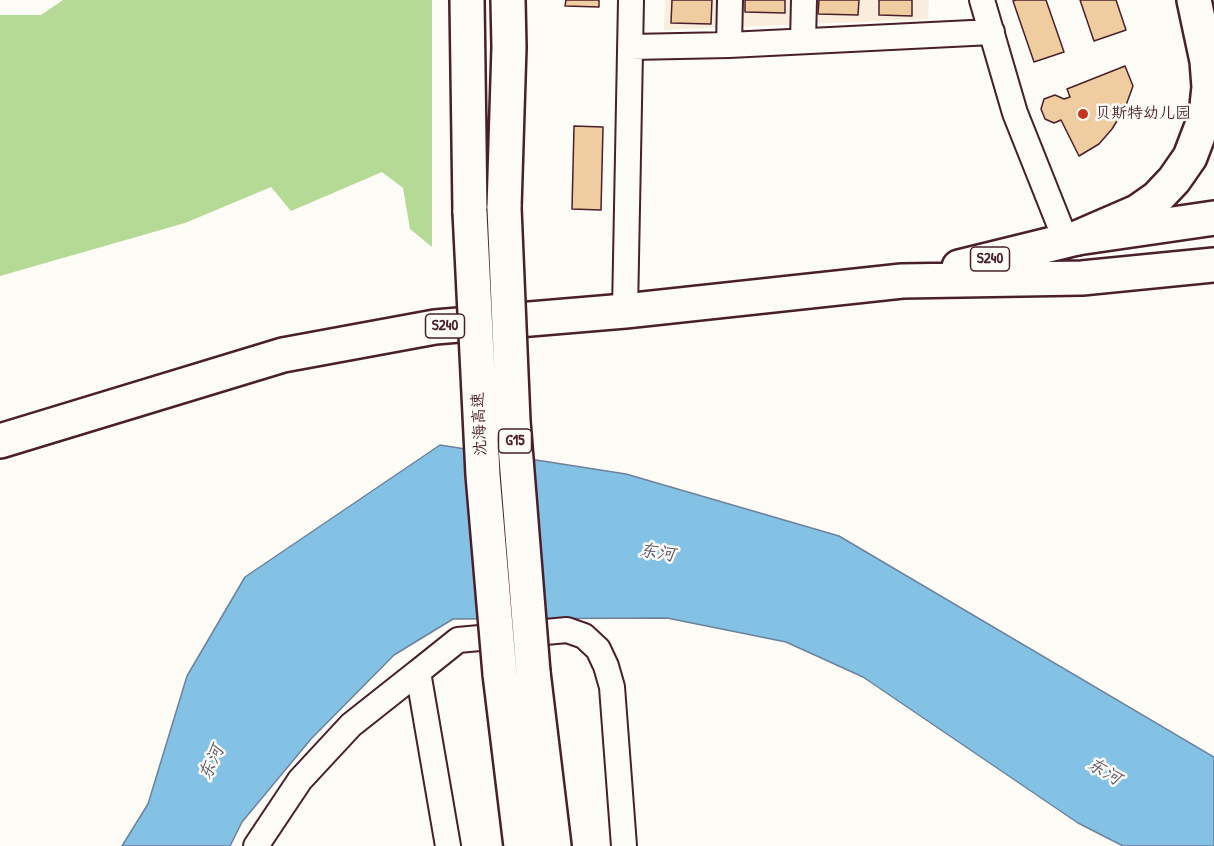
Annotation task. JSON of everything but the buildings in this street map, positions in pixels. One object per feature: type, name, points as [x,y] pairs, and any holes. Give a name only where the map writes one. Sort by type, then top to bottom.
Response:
[{"type":"main road","name":"沈海高速","points":[[467,0],[470,212],[483,476],[500,674],[521,846]]},
{"type":"main road","name":"沈海高速","points":[[510,0],[504,208],[513,422],[533,672],[554,846]]},
{"type":"main road","points":[[1072,239],[1119,220],[1147,205],[1174,180],[1190,157],[1206,115],[1209,87],[1207,61],[1194,0]]},
{"type":"main road","points":[[1199,0],[1214,25]]},
{"type":"main road","name":"S240","points":[[902,281],[1072,239],[1214,218]]},
{"type":"main road","name":"S240","points":[[0,441],[284,355],[435,327],[625,311],[902,281],[1082,278],[1214,265]]},
{"type":"street","points":[[625,311],[631,0]]},
{"type":"street","points":[[729,45],[730,0]]},
{"type":"street","points":[[803,41],[804,0]]},
{"type":"street","points":[[982,0],[1016,113],[1072,239]]},
{"type":"street","points":[[631,47],[729,45],[992,32]]},
{"type":"street","points":[[256,846],[300,780],[351,725],[458,640],[567,630],[584,636],[598,649],[612,687],[624,846]]},
{"type":"street","points":[[418,672],[447,846]]},
{"type":"shaded area","points":[[665,0],[929,0],[928,19],[664,30]]},
{"type":"green space","points":[[63,0],[432,0],[432,247],[410,229],[403,188],[382,172],[291,211],[271,187],[185,223],[0,276],[0,15],[41,15]]},
{"type":"water","name":"东河","points":[[440,445],[626,474],[839,536],[1214,757],[1214,846],[1123,846],[1078,823],[863,677],[786,642],[667,618],[453,619],[394,655],[311,739],[242,822],[230,846],[122,846],[148,804],[187,676],[245,577]]},
{"type":"place","name":"贝斯特幼儿园","points":[[1083,114]]}]
